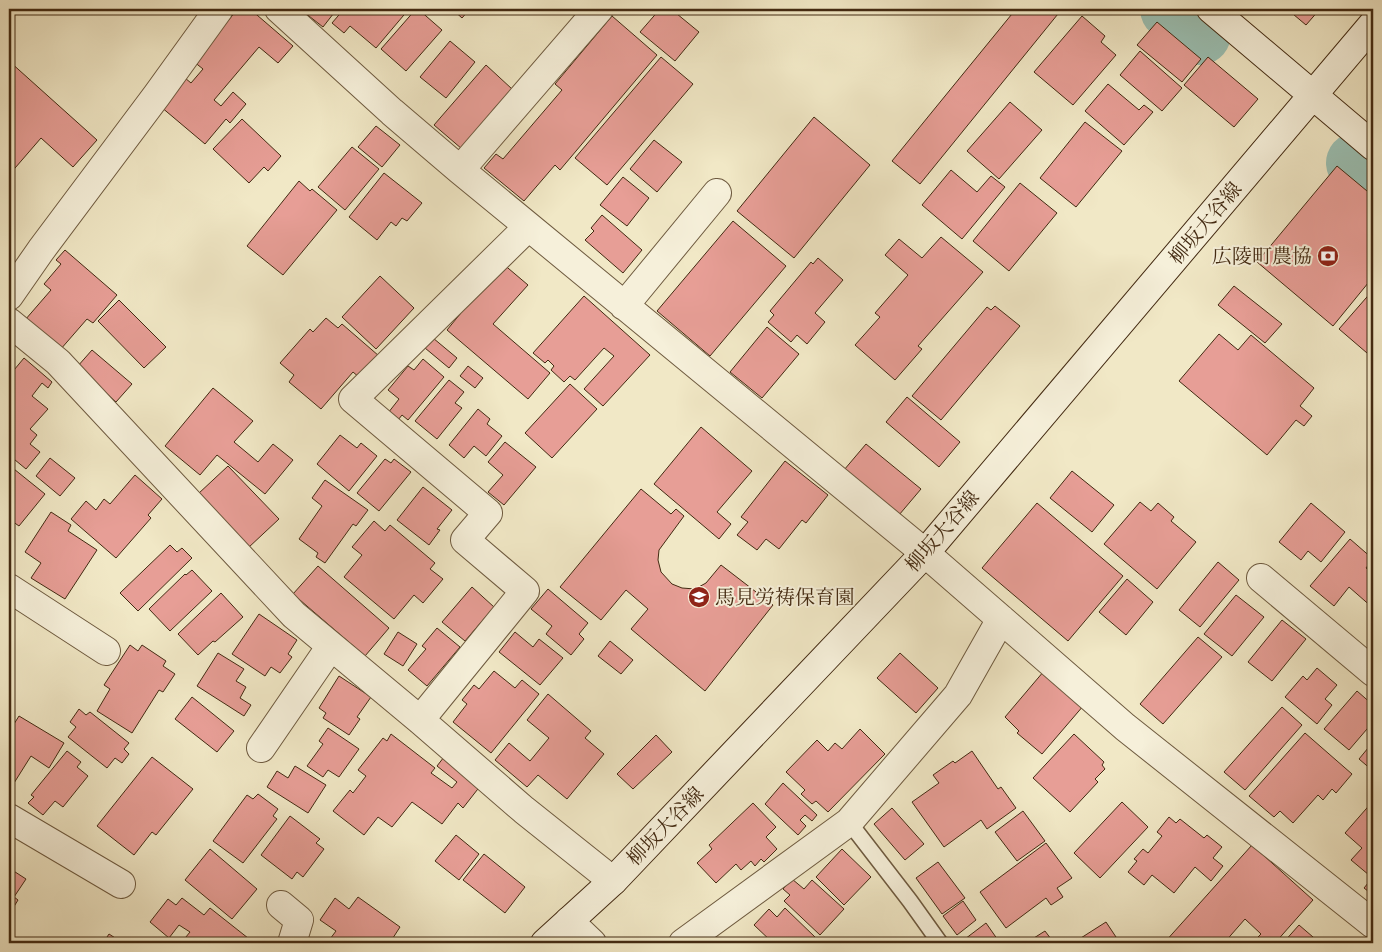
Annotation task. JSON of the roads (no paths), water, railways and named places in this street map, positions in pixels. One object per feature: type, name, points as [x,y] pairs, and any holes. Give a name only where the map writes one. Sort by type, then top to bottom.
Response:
[{"type":"street","points":[[9,296],[219,9]]},
{"type":"street","points":[[279,9],[392,112],[460,170],[925,553],[1125,727],[1373,924]]},
{"type":"street","points":[[460,170],[599,9]]},
{"type":"street","points":[[1211,9],[1373,146]]},
{"type":"street","name":"柳坂大谷線","points":[[545,943],[613,881],[925,553],[1373,24]]},
{"type":"street","points":[[624,306],[717,193]]},
{"type":"street","points":[[420,720],[525,591],[465,540],[488,513],[353,399],[528,227]]},
{"type":"street","points":[[9,322],[58,362],[294,615],[524,810],[613,881]]},
{"type":"street","points":[[1261,578],[1373,672]]},
{"type":"street","points":[[9,588],[106,651]]},
{"type":"street","points":[[683,943],[848,822],[958,695],[1000,619]]},
{"type":"street","points":[[261,748],[331,646]]},
{"type":"street","points":[[9,818],[121,884]]},
{"type":"street","points":[[281,904],[299,920],[292,943]]},
{"type":"street","points":[[569,921],[592,943]]},
{"type":"lane","points":[[848,822],[910,901],[940,943]]},
{"type":"waterway","points":[[1171,9],[1200,34]]},
{"type":"waterway","points":[[1357,163],[1373,177]]},
{"type":"place","name":"広陵町農協","points":[[1328,256]]},
{"type":"place","name":"馬見労祷保育園","points":[[699,597]]}]
